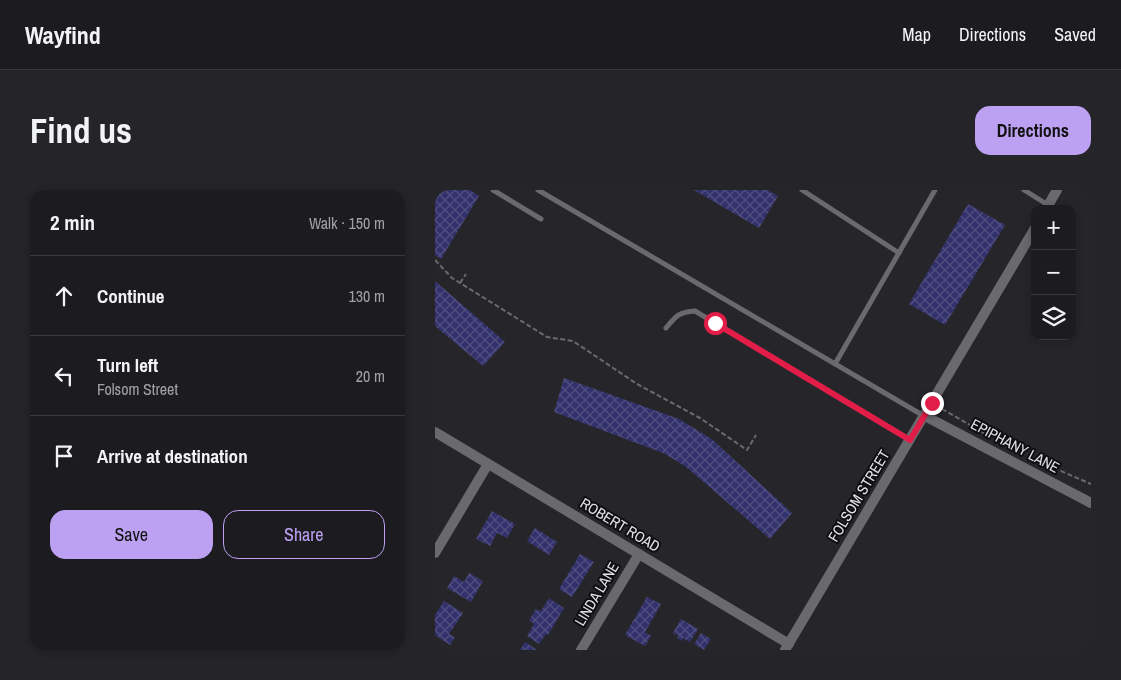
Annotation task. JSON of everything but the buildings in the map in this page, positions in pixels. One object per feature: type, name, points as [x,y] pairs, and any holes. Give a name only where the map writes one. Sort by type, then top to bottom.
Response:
[{"type":"street","points":[[1048,205],[1057,190]]},
{"type":"street","name":"FOLSOM STREET","points":[[787,647],[1031,235]]},
{"type":"street","name":"EPIPHANY LANE","points":[[925,416],[1091,503]]},
{"type":"street","name":"ROBERT ROAD","points":[[435,432],[639,554],[787,647]]},
{"type":"street","points":[[435,552],[488,464]]},
{"type":"street","name":"LINDA LANE","points":[[581,650],[639,554]]},
{"type":"lane","points":[[493,190],[541,220]]},
{"type":"lane","points":[[538,190],[925,416]]},
{"type":"lane","points":[[802,190],[899,253]]},
{"type":"lane","points":[[835,364],[935,190]]},
{"type":"lane","points":[[1024,190],[1044,205]]},
{"type":"lane","points":[[666,328],[677,315],[683,312],[695,311],[910,440]]},
{"type":"path","points":[[435,260],[452,278],[547,337],[573,341],[637,384],[699,418],[747,450],[756,435]]},
{"type":"path","points":[[460,283],[466,274]]},
{"type":"path","points":[[932,403],[989,436]]},
{"type":"path","points":[[1029,458],[1091,484]]},
{"type":"route","points":[[715,323],[910,440],[932,403]]}]
